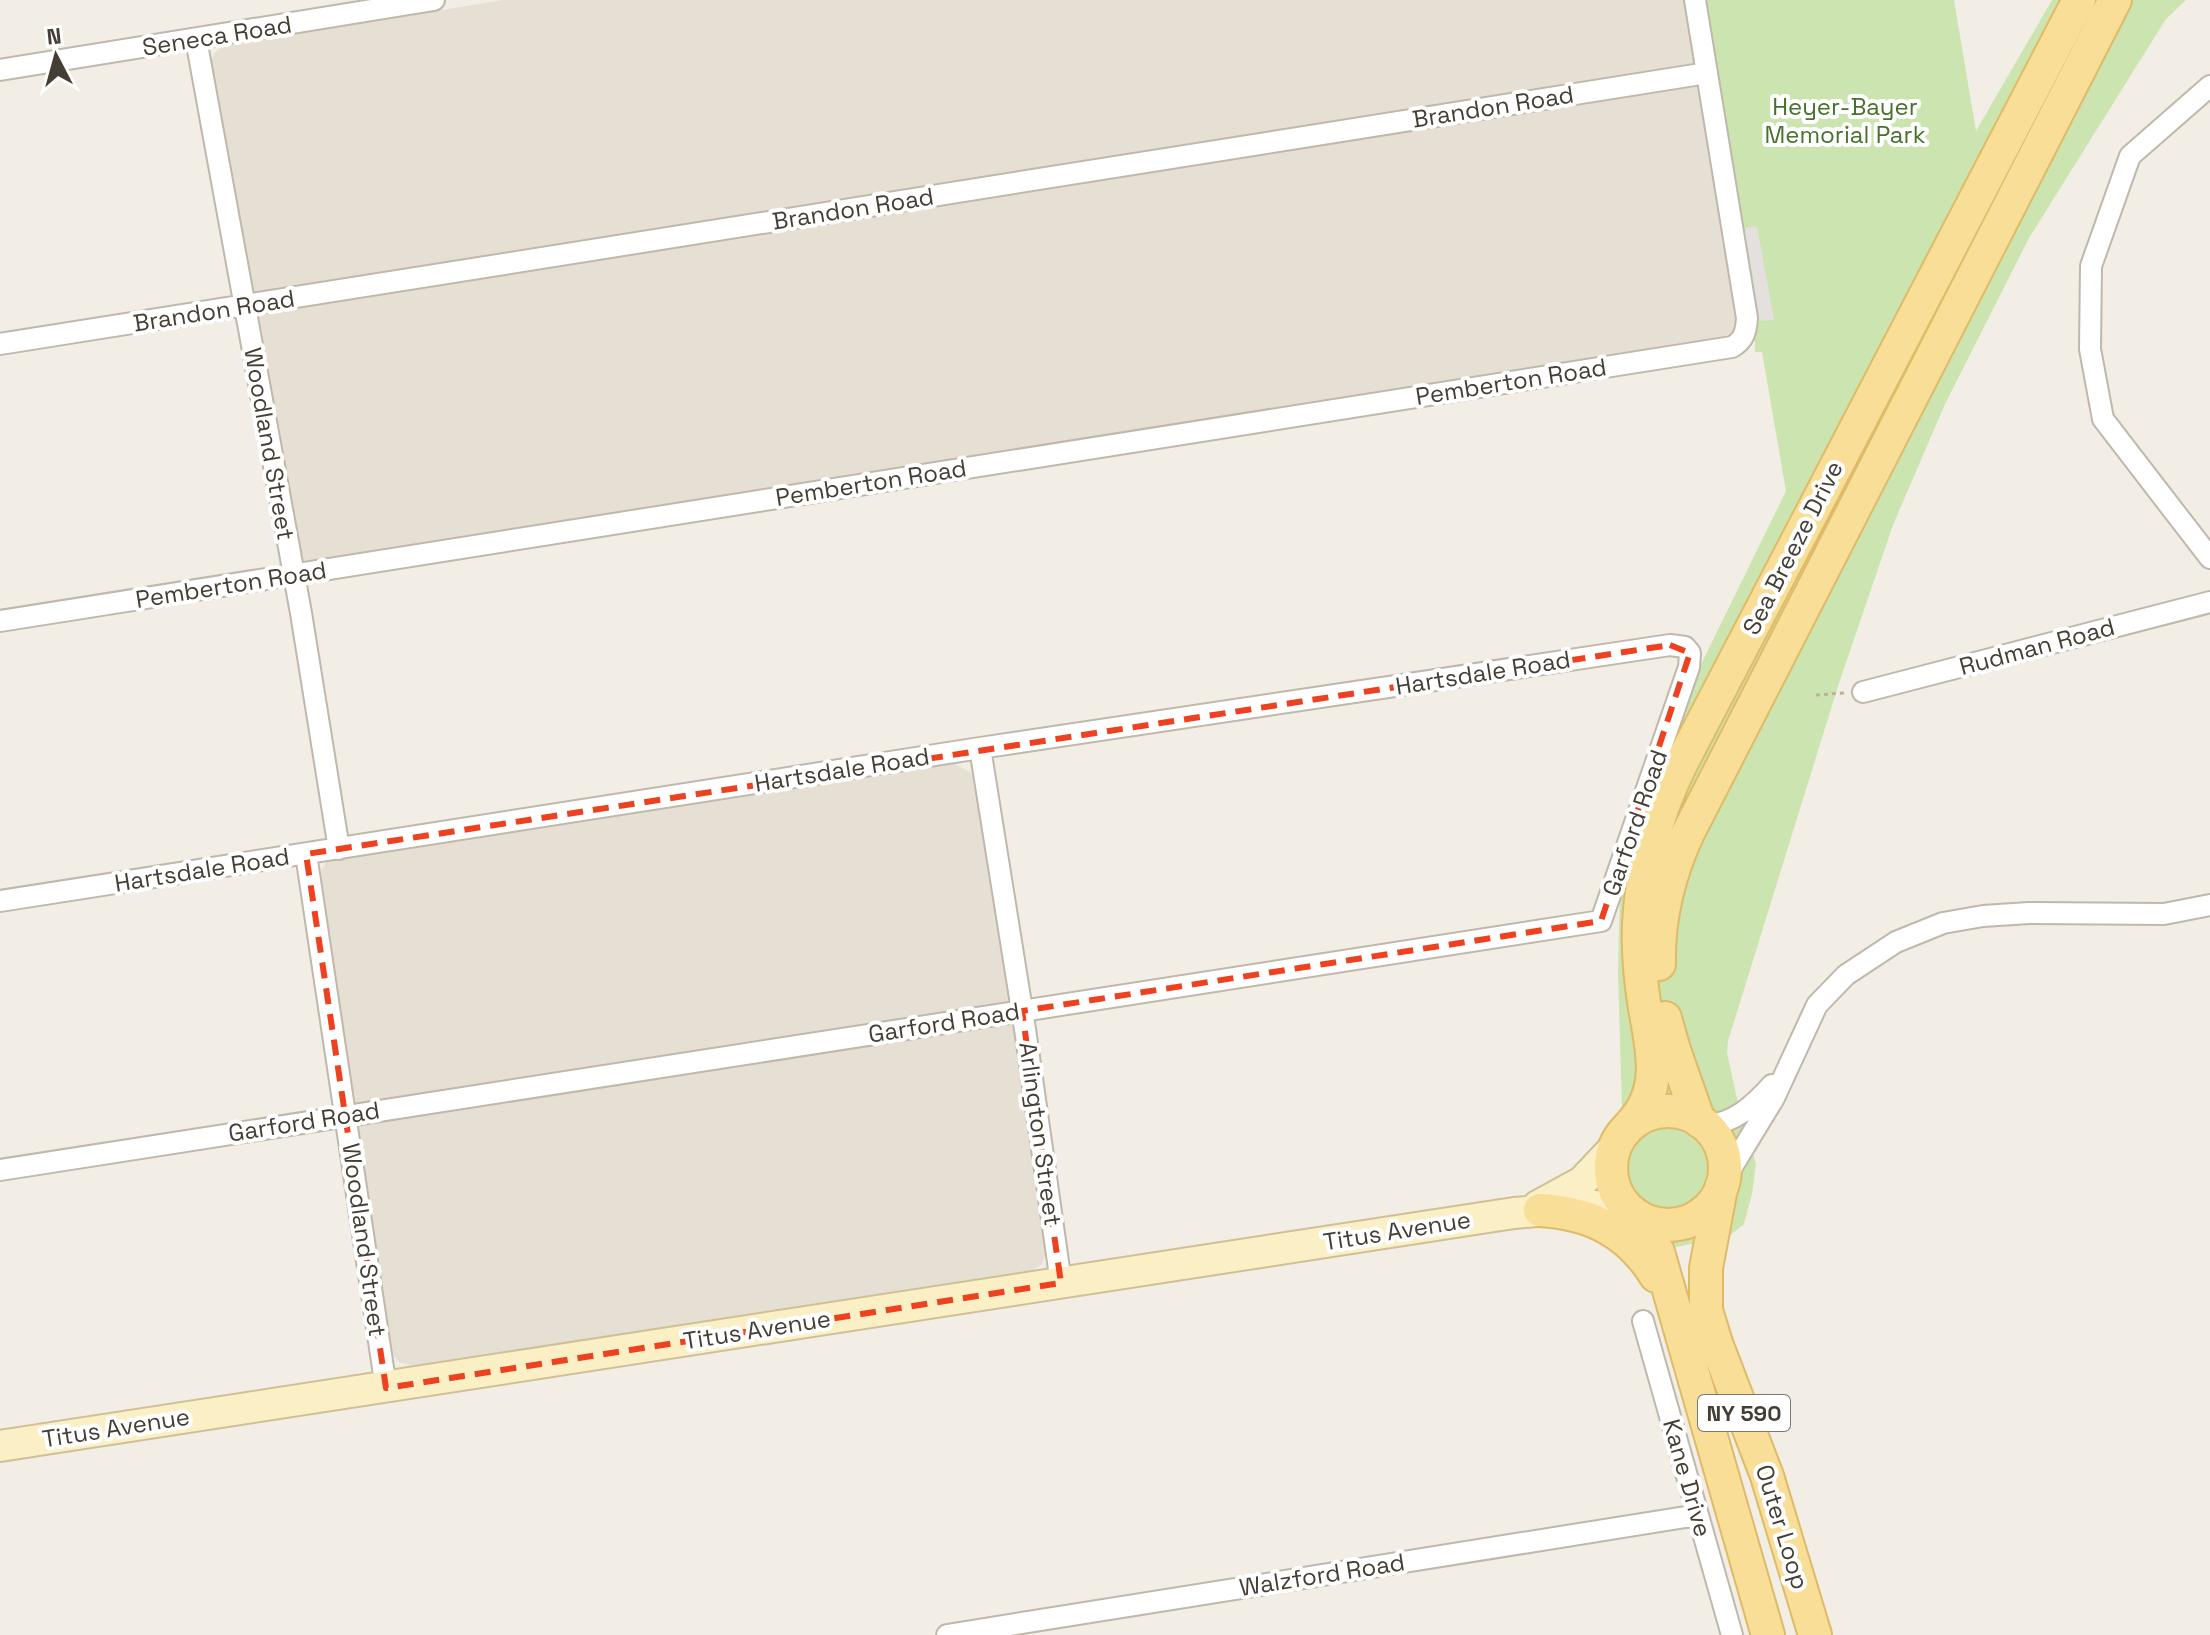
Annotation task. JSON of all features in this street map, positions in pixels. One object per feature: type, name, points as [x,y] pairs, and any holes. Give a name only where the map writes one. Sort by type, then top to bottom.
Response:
[{"type":"main road","name":"Sea Breeze Drive","points":[[1623,1136],[1644,1109],[1654,1074],[1654,1051],[1641,981],[1639,933],[1646,866],[1665,800],[2079,0]]},
{"type":"main road","name":"Sea Breeze Drive","points":[[1702,1123],[1671,1039],[1661,987],[1662,921],[1675,863],[2115,0]]},
{"type":"main road","points":[[1668,1111],[1685,1114],[1702,1123],[1716,1138],[1722,1152],[1722,1184],[1708,1208],[1684,1223],[1666,1225],[1636,1214],[1617,1194],[1611,1177],[1611,1160],[1623,1136],[1645,1116],[1668,1111]]},
{"type":"main road","name":"Titus Avenue","points":[[1527,1212],[1571,1188],[1594,1171],[1623,1136]]},
{"type":"main road","name":"Outer Loop","points":[[1722,1184],[1706,1268],[1706,1310],[1711,1331],[1767,1476],[1815,1635]]},
{"type":"main road","name":"Titus Avenue","points":[[0,1446],[1527,1212],[1595,1206],[1636,1214]]},
{"type":"main road","points":[[1527,1212],[1577,1215],[1616,1231],[1646,1260],[1675,1314]]},
{"type":"main road","name":"Outer Loop","points":[[1636,1214],[1655,1241],[1768,1635]]},
{"type":"street","name":"Seneca Road","points":[[0,70],[434,0]]},
{"type":"street","points":[[1695,0],[1707,73]]},
{"type":"street","name":"Woodland Street","points":[[196,39],[301,613],[339,849]]},
{"type":"street","name":"Brandon Road","points":[[0,344],[1707,73]]},
{"type":"street","name":"Pemberton Road","points":[[0,621],[1732,347],[1740,342],[1746,332],[1747,318],[1707,73]]},
{"type":"street","points":[[2210,86],[2130,156],[2091,266],[2090,349],[2103,419],[2210,558]]},
{"type":"street","name":"Rudman Road","points":[[1863,692],[2210,602]]},
{"type":"street","name":"Hartsdale Road","points":[[0,901],[980,748],[1670,645],[1685,647]]},
{"type":"street","name":"Garford Road","points":[[0,1170],[1601,921],[1689,667],[1690,653],[1685,647]]},
{"type":"street","name":"Arlington Street","points":[[980,748],[1061,1283]]},
{"type":"street","name":"Woodland Street","points":[[306,854],[386,1388]]},
{"type":"street","points":[[1722,1184],[1769,1106],[1811,1014],[1828,991],[1866,961],[1920,931],[1955,921],[1997,915],[2164,914],[2210,905]]},
{"type":"street","points":[[1702,1123],[1723,1122],[1748,1109],[1787,1067]]},
{"type":"street","name":"Kane Drive","points":[[1643,1321],[1732,1635]]},
{"type":"street","name":"Walzford Road","points":[[947,1635],[1698,1515]]},
{"type":"path","points":[[1816,695],[1863,692]]},
{"type":"highlighted area","points":[[1670,645],[1690,653],[1601,921],[1022,1011],[1061,1283],[386,1388],[306,854]]},
{"type":"shaded area","points":[[503,0],[1689,0],[1740,317],[1737,328],[1719,341],[307,562],[300,557],[210,76],[211,60],[217,50],[228,45]]},
{"type":"shaded area","points":[[1757,226],[1774,320],[1754,321],[1738,229]]},
{"type":"shaded area","points":[[949,761],[970,772],[977,783],[1047,1250],[1042,1264],[1027,1274],[421,1368],[399,1362],[388,1349],[319,875],[326,862],[331,858]]},
{"type":"green space","name":"Heyer-Bayer Memorial Park","points":[[1702,0],[1954,0],[1976,131],[2052,0],[2186,0],[2166,19],[2029,238],[1945,404],[1893,525],[1839,683],[1728,1041],[1727,1053],[1738,1103],[1756,1164],[1744,1224],[1728,1237],[1671,1248],[1597,1231],[1572,1171],[1600,1142],[1622,1109],[1618,972],[1620,890],[1688,691],[1786,491],[1762,352],[1755,352],[1755,327]]}]
